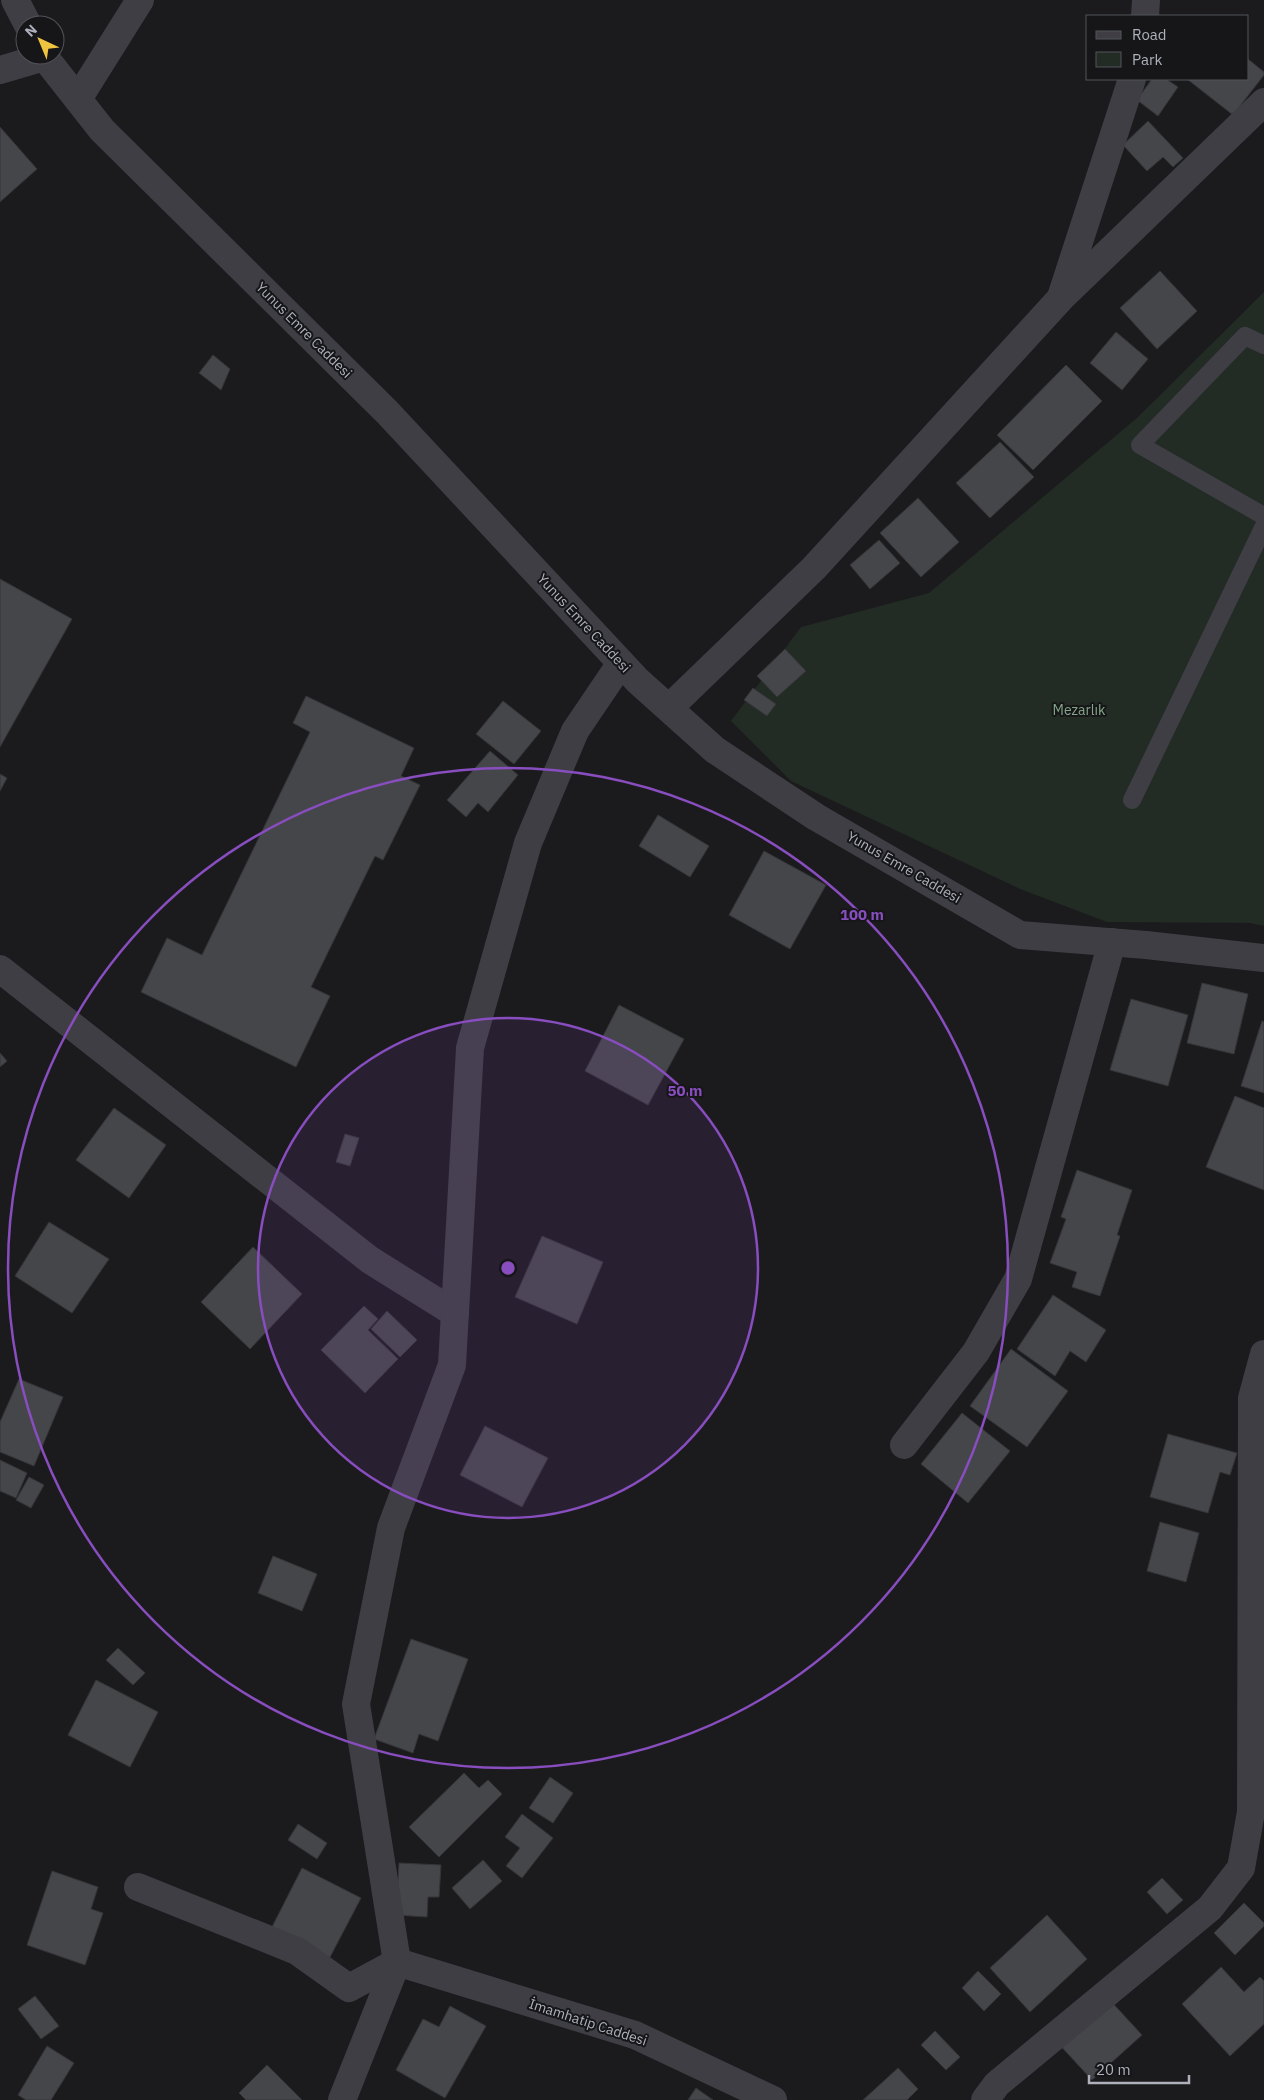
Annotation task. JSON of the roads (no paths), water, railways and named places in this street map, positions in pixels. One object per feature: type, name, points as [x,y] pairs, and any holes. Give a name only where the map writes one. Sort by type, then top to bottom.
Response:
[{"type":"street","points":[[15,0],[23,15]]},
{"type":"street","points":[[78,98],[140,0]]},
{"type":"street","points":[[1145,15],[1146,0]]},
{"type":"street","points":[[0,70],[16,65]]},
{"type":"street","name":"Yunus Emre Caddesi","points":[[51,65],[102,130],[387,412],[638,681],[715,750],[816,817],[1020,935],[1112,942],[1264,958]]},
{"type":"street","points":[[1061,298],[1132,80]]},
{"type":"street","points":[[670,708],[814,568],[1061,298],[1264,102]]},
{"type":"street","points":[[342,2100],[397,1962],[356,1704],[390,1528],[452,1365],[470,1048],[528,843],[574,731],[621,663]]},
{"type":"street","points":[[904,1445],[976,1352],[1018,1279],[1112,942]]},
{"type":"street","points":[[0,969],[370,1260],[455,1313]]},
{"type":"street","points":[[985,2100],[997,2084],[1210,1908],[1241,1868],[1251,1812],[1252,1398],[1264,1354]]},
{"type":"street","points":[[138,1887],[297,1952],[349,1988],[397,1962]]},
{"type":"street","name":"İmamhatip Caddesi","points":[[397,1962],[635,2035],[772,2100]]},
{"type":"lane","points":[[1264,345],[1245,336],[1140,445],[1264,516]]},
{"type":"lane","points":[[1132,800],[1264,526]]},
{"type":"park label","name":"Mezarlık","points":[[1079,710]]}]
